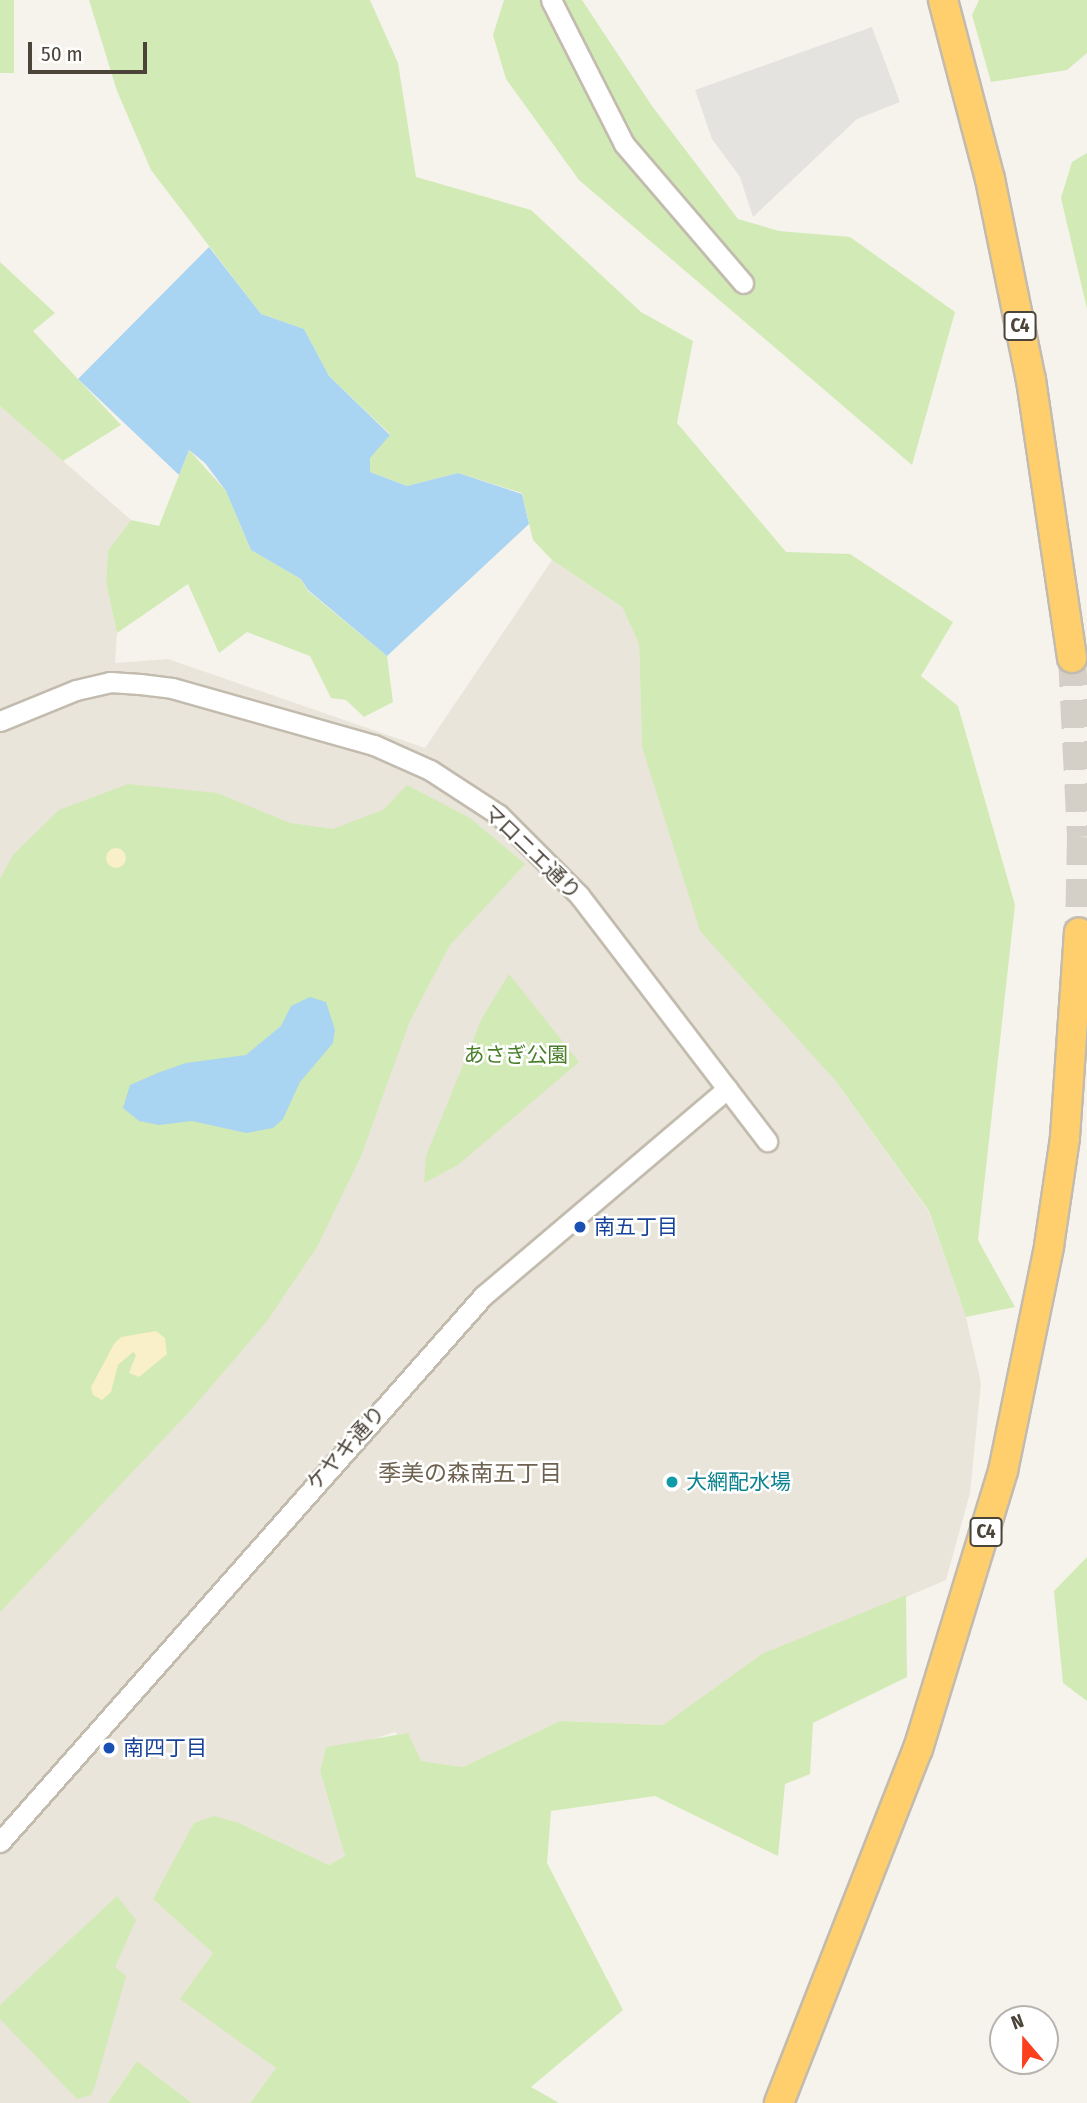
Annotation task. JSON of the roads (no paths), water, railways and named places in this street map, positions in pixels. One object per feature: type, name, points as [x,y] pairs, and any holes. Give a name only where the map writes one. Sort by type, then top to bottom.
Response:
[{"type":"highway","name":"C4","points":[[943,0],[990,179],[1031,380],[1072,658]]},
{"type":"highway","name":"C4","points":[[779,2103],[918,1749],[1003,1471],[1049,1246],[1065,1137],[1079,932]]},
{"type":"street","points":[[551,0],[624,144],[743,283]]},
{"type":"street","name":"マロニエ通り","points":[[0,721],[76,690],[110,682],[140,684],[172,688],[374,745],[430,770],[499,815],[579,895],[767,1140]]},
{"type":"street","name":"ケヤキ通り","points":[[0,1842],[484,1295],[727,1089]]},
{"type":"water","points":[[209,247],[261,314],[304,329],[329,376],[390,435],[370,458],[370,472],[407,486],[458,473],[522,494],[529,524],[387,656],[308,590],[301,579],[251,550],[226,491],[205,463],[189,450],[179,475],[78,379]]},
{"type":"water","points":[[310,997],[326,1002],[335,1030],[333,1043],[300,1082],[283,1119],[273,1128],[246,1133],[192,1121],[159,1125],[139,1121],[123,1108],[130,1085],[160,1072],[186,1063],[246,1055],[281,1026],[291,1006]]},
{"type":"tunnel","points":[[1072,658],[1081,837],[1079,932]]},
{"type":"place","name":"南五丁目","points":[[580,1227]]},
{"type":"place","name":"大網配水場","points":[[672,1482]]},
{"type":"place","name":"南四丁目","points":[[109,1748]]},
{"type":"district","name":"季美の森南五丁目","points":[[470,1473]]},
{"type":"park label","name":"あさぎ公園","points":[[516,1055]]}]
